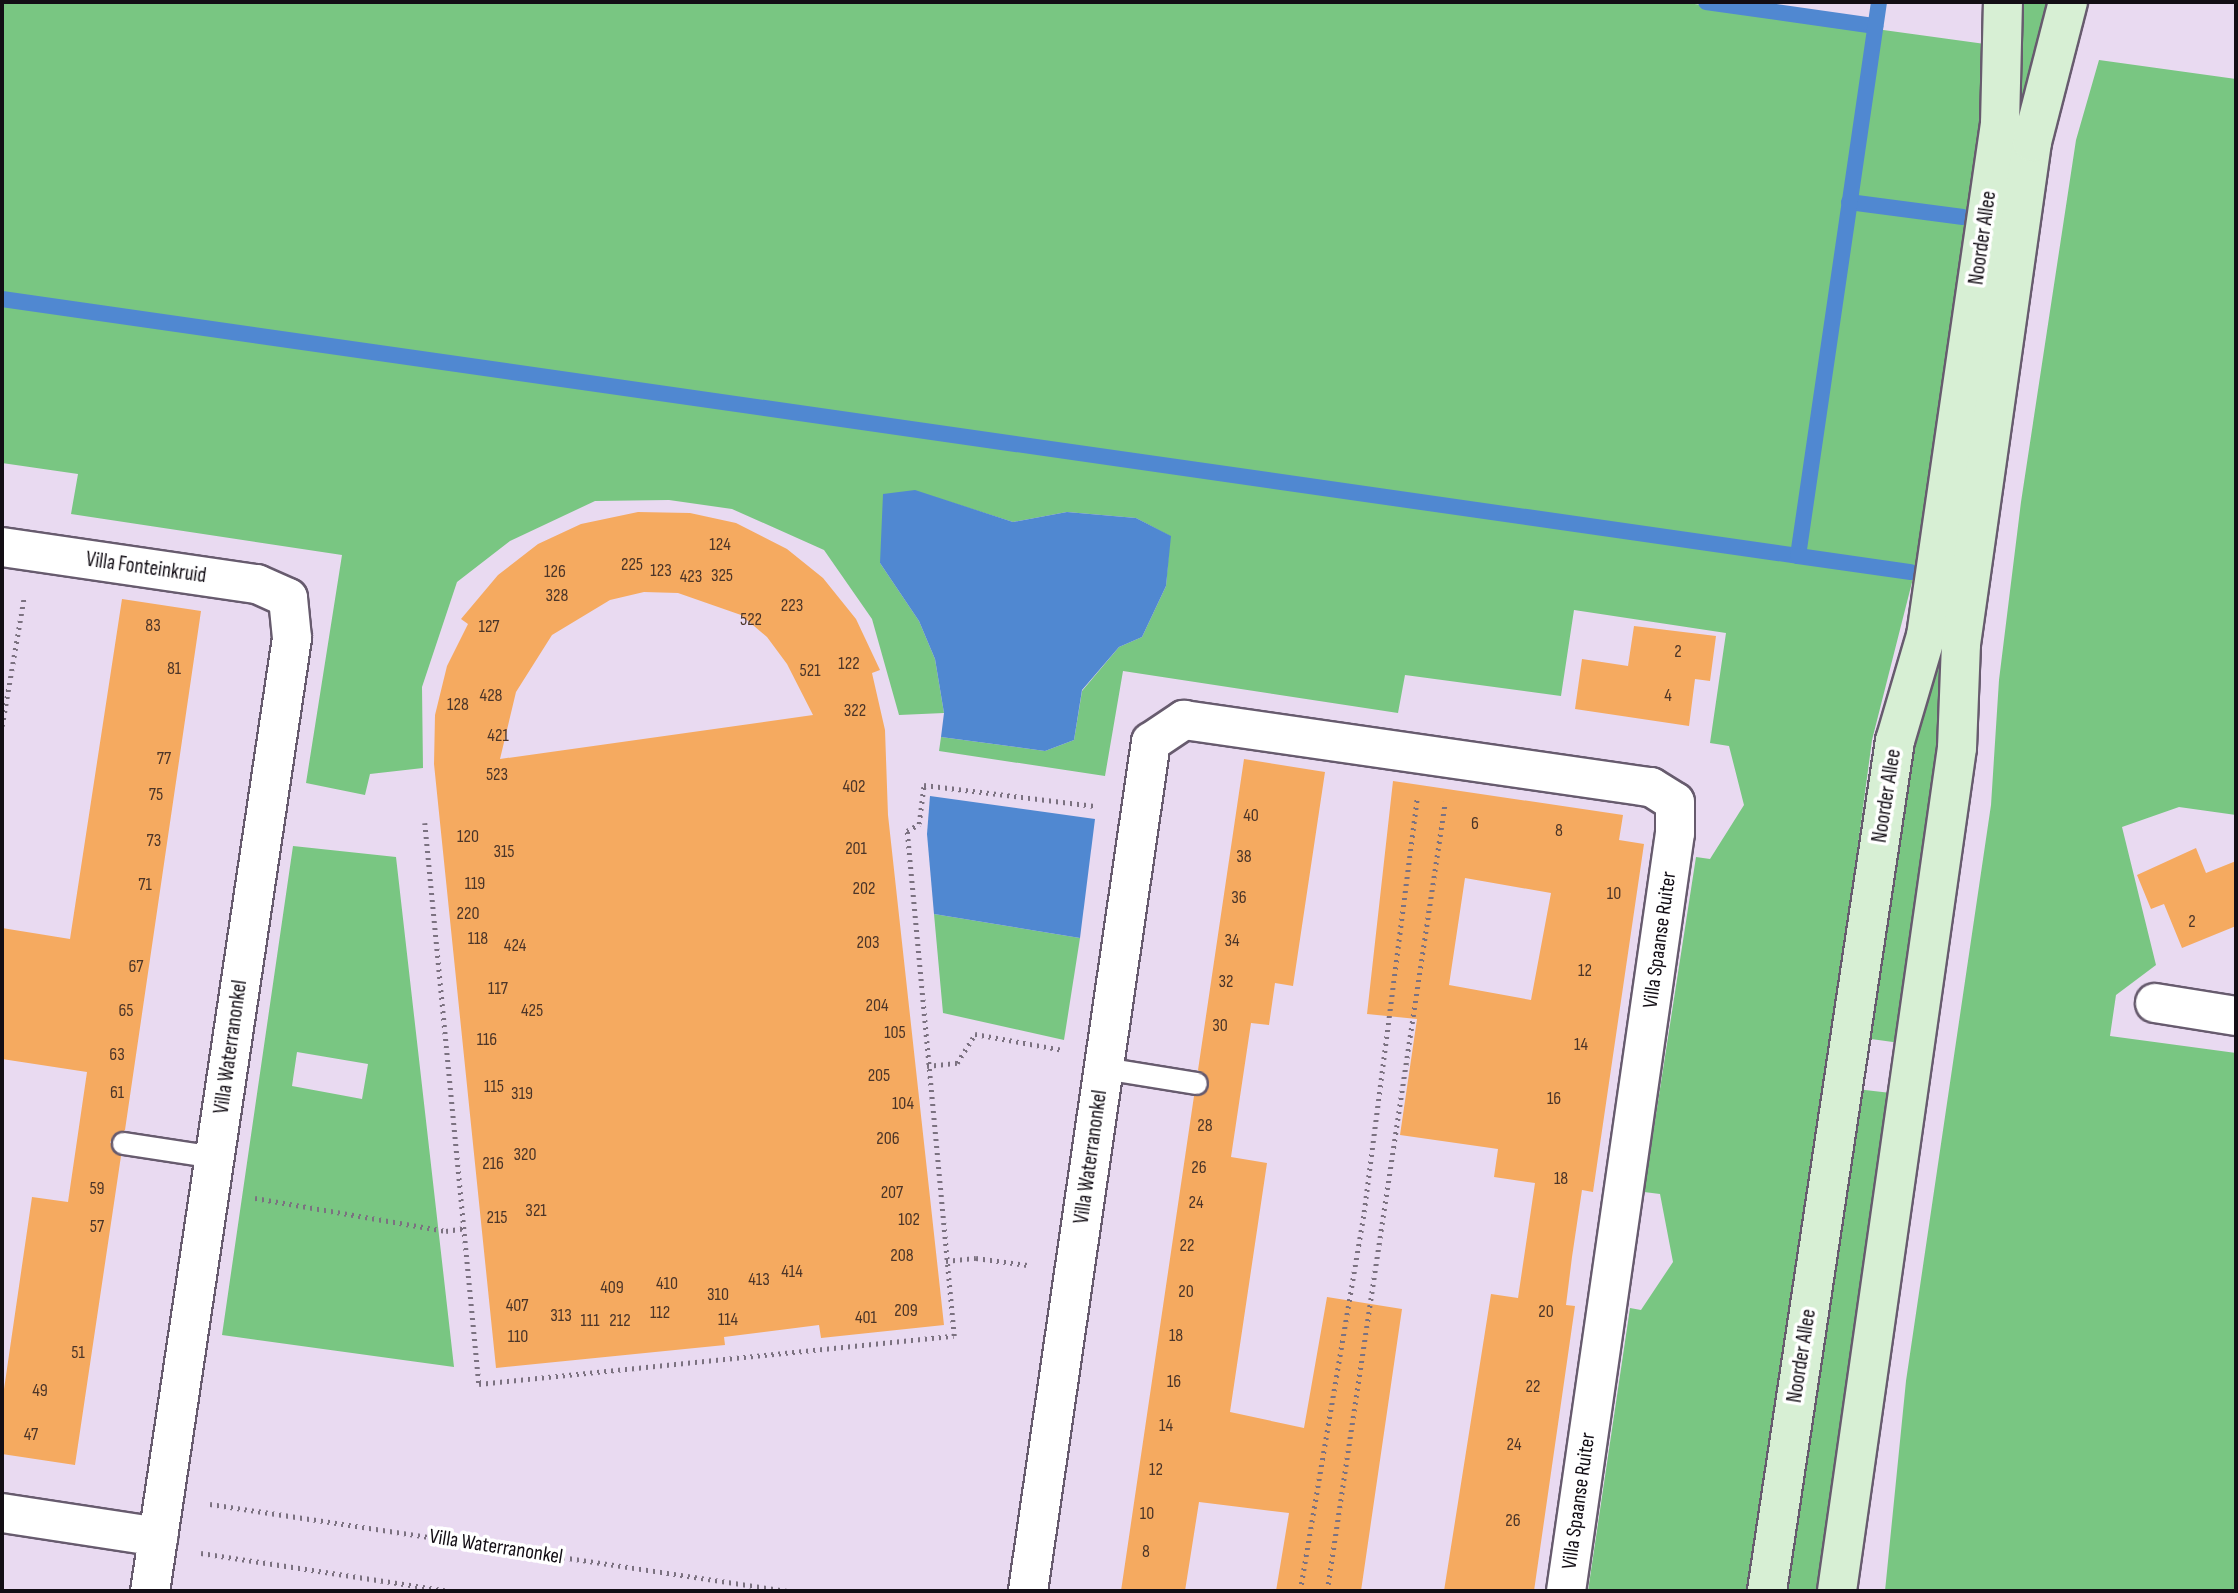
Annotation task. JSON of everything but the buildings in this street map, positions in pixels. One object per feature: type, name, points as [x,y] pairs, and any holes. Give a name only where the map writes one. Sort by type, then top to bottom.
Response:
[{"type":"street","name":"Noorder Allee","points":[[1767,1591],[1895,741],[1928,622],[2000,124],[2003,2]]},
{"type":"street","name":"Noorder Allee","points":[[1837,1591],[1956,748],[1961,644],[2032,142],[2067,2]]},
{"type":"street","name":"Villa Fonteinkruid","points":[[17,549],[257,584],[288,598]]},
{"type":"street","name":"Villa Waterranonkel","points":[[150,1591],[292,638],[288,598]]},
{"type":"street","name":"Villa Spaanse Ruiter","points":[[1166,729],[1184,720],[1438,754],[1651,787],[1675,802],[1675,833],[1566,1591]]},
{"type":"street","name":"Villa Waterranonkel","points":[[1028,1591],[1151,742],[1166,729]]},
{"type":"street","points":[[2155,1003],[2236,1016]]},
{"type":"street","points":[[2,1513],[158,1537]]},
{"type":"lane","points":[[1104,1063],[1196,1083]]},
{"type":"lane","points":[[123,1143],[212,1174]]},
{"type":"path","points":[[2,726],[17,549]]},
{"type":"path","points":[[1300,1591],[1438,754]]},
{"type":"path","points":[[1327,1591],[1438,754]]},
{"type":"path","points":[[425,823],[479,1384],[954,1336],[907,831],[919,824],[924,785],[1141,813]]},
{"type":"path","points":[[927,1066],[957,1063],[975,1034],[1104,1063]]},
{"type":"path","points":[[212,1174],[446,1231],[464,1228]]},
{"type":"path","points":[[946,1261],[976,1258],[1074,1271]]},
{"type":"path","name":"Villa Waterranonkel","points":[[164,1497],[787,1591]]},
{"type":"path","points":[[158,1537],[197,1552],[448,1591]]},
{"type":"green space","points":[[2,2],[1680,2],[1985,44],[1984,122],[1924,535],[1872,740],[1810,1207],[1750,1591],[1588,1591],[1630,1308],[1641,1310],[1673,1262],[1660,1194],[1644,1192],[1696,857],[1710,859],[1744,805],[1729,746],[1710,743],[1726,633],[1574,610],[1561,696],[1405,675],[1398,713],[1123,671],[1105,776],[939,751],[941,737],[1045,751],[1074,740],[1082,691],[1119,647],[1142,637],[1166,586],[1170,536],[1136,518],[1067,512],[1013,522],[915,491],[880,563],[919,621],[935,659],[944,713],[899,715],[872,619],[824,550],[732,509],[669,500],[595,501],[510,541],[457,582],[422,687],[423,768],[370,774],[365,795],[306,783],[342,555],[71,514],[78,474],[2,463]]},
{"type":"green space","points":[[2020,2],[2051,2],[2021,131],[2016,84]]},
{"type":"green space","points":[[2099,60],[2236,79],[2236,815],[2179,807],[2122,827],[2156,965],[2116,995],[2110,1036],[2236,1053],[2236,1591],[1885,1591],[1906,1381],[1991,805],[1999,680],[2021,502],[2076,140]]},
{"type":"green space","points":[[1944,639],[1940,764],[1900,1043],[1864,1038],[1898,795]]},
{"type":"green space","points":[[293,846],[396,857],[454,1367],[222,1335]],"holes":[[[297,1052],[368,1064],[362,1099],[292,1086]]]},
{"type":"green space","points":[[934,914],[1080,938],[1064,1040],[943,1013]]},
{"type":"green space","points":[[1856,1089],[1891,1093],[1820,1591],[1781,1591]]},
{"type":"water","points":[[915,490],[1013,522],[1067,512],[1136,518],[1171,536],[1166,586],[1142,637],[1119,647],[1082,690],[1074,740],[1045,751],[941,737],[944,713],[935,659],[919,621],[880,563],[883,494]]},
{"type":"water","points":[[930,796],[1095,819],[1080,938],[934,914],[927,834]]},
{"type":"waterway","points":[[1706,2],[1875,26]]},
{"type":"waterway","points":[[2,299],[1798,556],[1879,2]]},
{"type":"waterway","points":[[1849,202],[1963,217]]},
{"type":"waterway","points":[[1798,556],[1911,572]]}]
